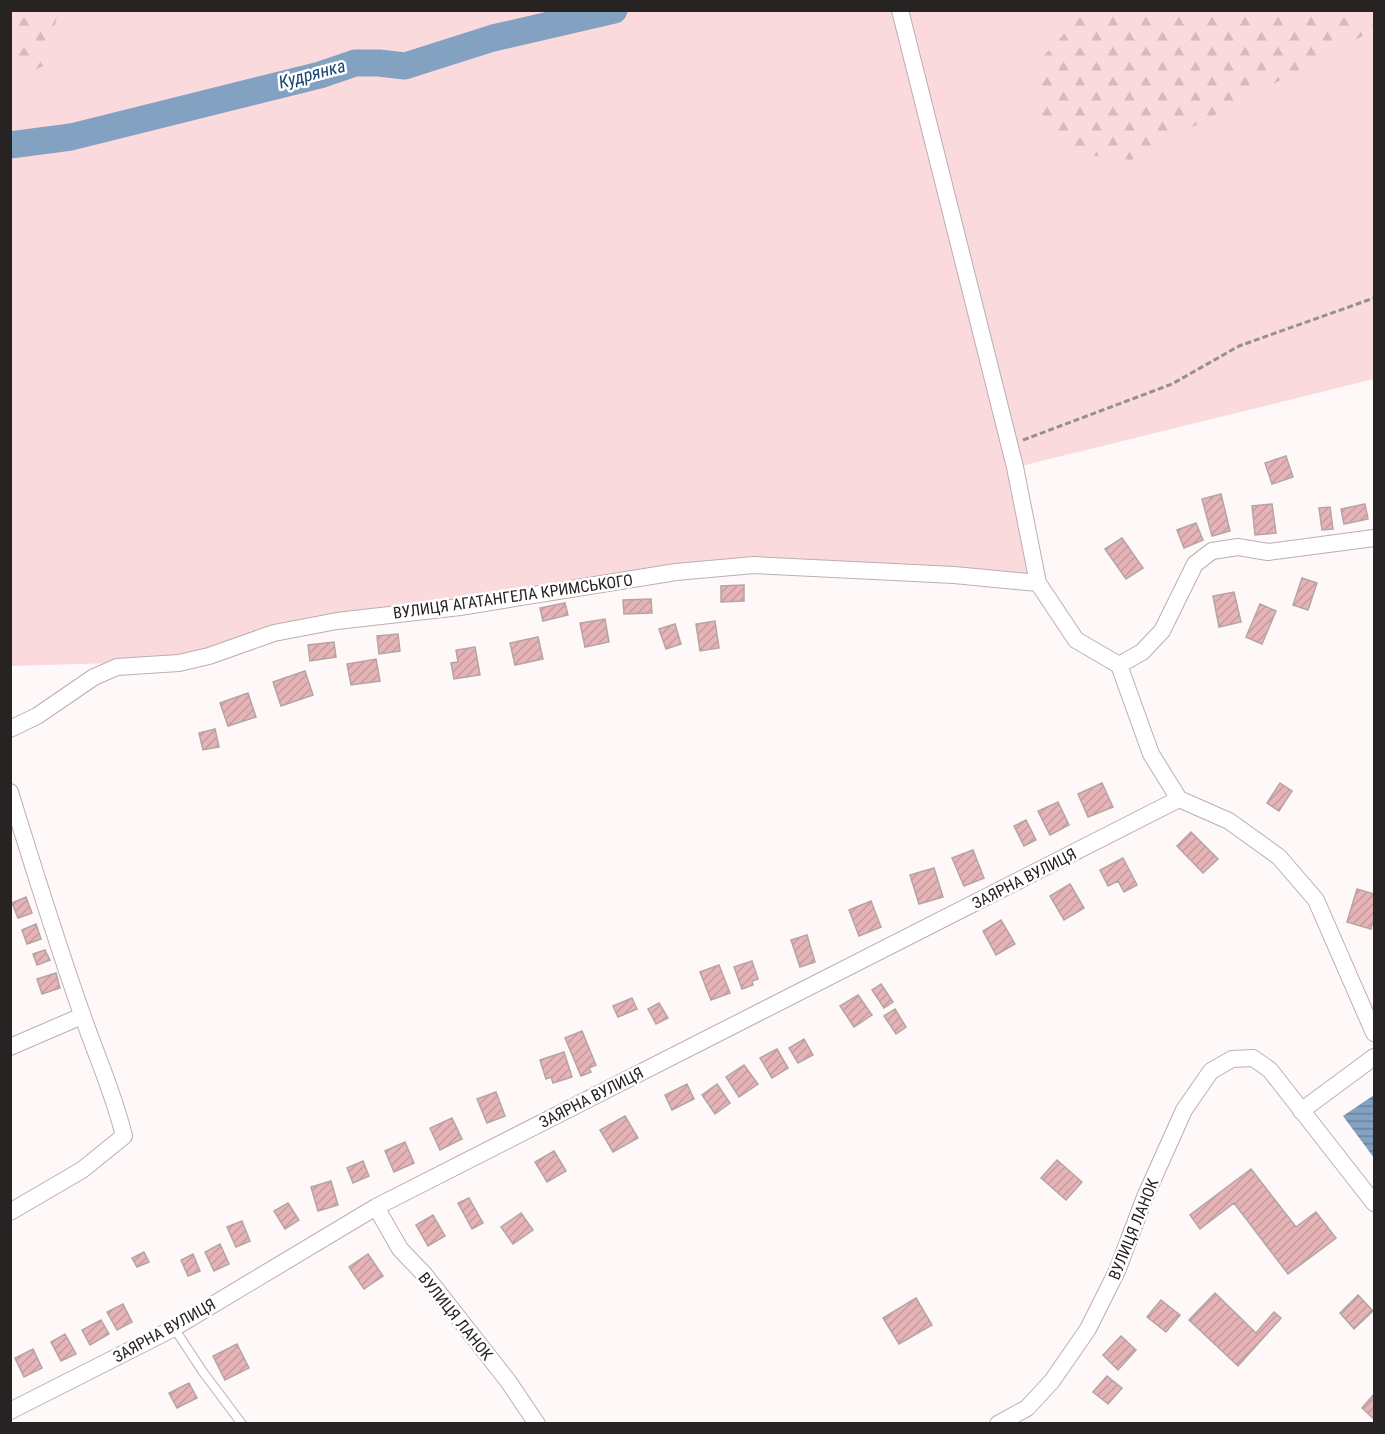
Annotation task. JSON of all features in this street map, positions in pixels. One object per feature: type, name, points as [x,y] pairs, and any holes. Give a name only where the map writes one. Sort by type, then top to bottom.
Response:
[{"type":"street","points":[[900,10],[1009,445],[1038,583],[1076,640],[1119,665],[1151,754],[1179,799],[1229,821],[1279,857],[1316,900],[1374,1032]]},
{"type":"street","points":[[1119,665],[1142,652],[1162,631],[1195,564],[1212,551],[1238,547],[1268,552],[1374,538]]},
{"type":"street","name":"ВУЛИЦЯ АГАТАНГЕЛА КРИМСЬКОГО","points":[[10,729],[37,716],[94,677],[117,668],[179,663],[209,657],[274,633],[337,621],[460,607],[676,572],[754,565],[954,575],[1038,583]]},
{"type":"street","points":[[10,792],[42,897],[82,1016],[117,1109],[124,1136],[82,1170],[10,1212]]},
{"type":"street","name":"ЗАЯРНА ВУЛИЦЯ","points":[[10,1411],[174,1328],[376,1207],[1179,799]]},
{"type":"street","points":[[10,1047],[82,1016]]},
{"type":"street","points":[[1374,1057],[1301,1111],[1374,1203]]},
{"type":"street","name":"ВУЛИЦЯ ЛАНОК","points":[[998,1424],[1027,1408],[1052,1381],[1088,1329],[1117,1271],[1145,1197],[1184,1110],[1211,1071],[1232,1059],[1253,1058],[1270,1070],[1301,1111]]},
{"type":"street","name":"ВУЛИЦЯ ЛАНОК","points":[[376,1207],[400,1249],[438,1292],[508,1381],[537,1424]]},
{"type":"lane","points":[[174,1328],[242,1424]]},
{"type":"path","points":[[1009,445],[1172,384],[1239,346],[1374,298]]},
{"type":"green space","points":[[11,10],[58,11],[47,64],[11,82]]},
{"type":"green space","points":[[1086,10],[1374,11],[1374,30],[1131,160],[1072,153],[1040,112],[1040,60]]},
{"type":"green space","points":[[10,11],[892,11],[1009,471],[1030,577],[676,567],[208,652],[116,663],[11,666]]},
{"type":"green space","points":[[908,11],[1374,11],[1374,379],[1021,466]]},
{"type":"water","points":[[1374,1095],[1374,1158],[1343,1116]]},
{"type":"building","points":[[1286,456],[1293,477],[1272,484],[1265,463]]},
{"type":"building","points":[[1221,494],[1230,531],[1212,536],[1202,499]]},
{"type":"building","points":[[1272,504],[1276,533],[1255,535],[1252,506]]},
{"type":"building","points":[[1365,504],[1368,519],[1344,524],[1341,509]]},
{"type":"building","points":[[1330,507],[1333,529],[1322,530],[1319,508]]},
{"type":"building","points":[[1196,523],[1203,540],[1184,548],[1177,530]]},
{"type":"building","points":[[1122,538],[1143,568],[1126,579],[1105,549]]},
{"type":"building","points":[[1302,578],[1317,583],[1308,610],[1293,605]]},
{"type":"building","points":[[744,585],[744,601],[721,602],[721,586]]},
{"type":"building","points":[[1234,592],[1241,622],[1219,627],[1213,596]]},
{"type":"building","points":[[651,599],[652,613],[624,614],[623,600]]},
{"type":"building","points":[[565,603],[568,615],[543,621],[540,608]]},
{"type":"building","points":[[1260,604],[1276,611],[1262,644],[1246,637]]},
{"type":"building","points":[[605,619],[609,642],[585,647],[580,623]]},
{"type":"building","points":[[715,621],[719,648],[700,651],[696,624]]},
{"type":"building","points":[[675,624],[681,644],[666,649],[659,629]]},
{"type":"building","points":[[398,634],[400,651],[379,654],[377,636]]},
{"type":"building","points":[[538,637],[543,659],[515,665],[510,643]]},
{"type":"building","points":[[334,642],[336,657],[310,661],[308,645]]},
{"type":"building","points":[[475,647],[480,675],[454,679],[451,663],[458,662],[456,650]]},
{"type":"building","points":[[376,659],[380,681],[351,685],[347,664]]},
{"type":"building","points":[[305,671],[313,695],[281,706],[273,682]]},
{"type":"building","points":[[248,693],[256,717],[228,726],[220,703]]},
{"type":"building","points":[[215,729],[219,747],[203,750],[199,733]]},
{"type":"building","points":[[1102,783],[1113,807],[1088,817],[1078,794]]},
{"type":"building","points":[[1280,783],[1292,791],[1279,811],[1267,803]]},
{"type":"building","points":[[1058,802],[1069,825],[1050,835],[1038,811]]},
{"type":"building","points":[[1026,820],[1036,840],[1024,846],[1014,826]]},
{"type":"building","points":[[1191,832],[1218,859],[1203,873],[1177,846]]},
{"type":"building","points":[[973,850],[984,878],[964,886],[952,858]]},
{"type":"building","points":[[1123,858],[1137,885],[1124,892],[1118,881],[1108,886],[1100,870]]},
{"type":"building","points":[[934,868],[943,897],[919,904],[910,875]]},
{"type":"building","points":[[1070,884],[1084,908],[1064,920],[1050,896]]},
{"type":"building","points":[[1357,889],[1374,894],[1374,917],[1371,929],[1347,922]]},
{"type":"building","points":[[26,897],[32,913],[18,918],[12,903]]},
{"type":"building","points":[[871,901],[881,927],[859,936],[849,910]]},
{"type":"building","points":[[1001,920],[1015,944],[996,955],[983,931]]},
{"type":"building","points":[[36,924],[41,939],[27,944],[22,930]]},
{"type":"building","points":[[807,935],[815,962],[800,967],[791,940]]},
{"type":"building","points":[[45,950],[50,960],[37,965],[33,954]]},
{"type":"building","points":[[752,961],[758,979],[752,981],[753,985],[742,989],[734,967]]},
{"type":"building","points":[[719,965],[730,993],[711,1000],[700,972]]},
{"type":"building","points":[[56,973],[60,988],[42,994],[37,979]]},
{"type":"building","points":[[881,984],[893,1002],[884,1008],[872,990]]},
{"type":"building","points":[[858,995],[872,1015],[854,1027],[840,1006]]},
{"type":"building","points":[[632,998],[637,1009],[618,1017],[613,1006]]},
{"type":"building","points":[[659,1003],[668,1018],[656,1024],[648,1009]]},
{"type":"building","points":[[895,1009],[906,1027],[896,1034],[884,1016]]},
{"type":"building","points":[[582,1031],[596,1065],[589,1068],[591,1072],[581,1076],[565,1038]]},
{"type":"building","points":[[804,1039],[813,1055],[798,1063],[789,1048]]},
{"type":"building","points":[[777,1049],[788,1068],[772,1078],[760,1058]]},
{"type":"building","points":[[564,1052],[572,1077],[553,1083],[551,1077],[546,1079],[540,1060]]},
{"type":"building","points":[[744,1065],[758,1084],[739,1097],[726,1077]]},
{"type":"building","points":[[687,1084],[694,1099],[672,1110],[665,1095]]},
{"type":"building","points":[[717,1084],[730,1103],[715,1114],[702,1095]]},
{"type":"building","points":[[496,1092],[505,1116],[487,1123],[477,1099]]},
{"type":"building","points":[[625,1116],[638,1138],[613,1152],[600,1130]]},
{"type":"building","points":[[452,1118],[462,1139],[440,1150],[430,1128]]},
{"type":"building","points":[[405,1142],[414,1163],[394,1172],[385,1151]]},
{"type":"building","points":[[554,1151],[566,1171],[547,1182],[535,1162]]},
{"type":"building","points":[[1057,1160],[1082,1182],[1066,1200],[1041,1178]]},
{"type":"building","points":[[363,1161],[369,1176],[353,1183],[347,1168]]},
{"type":"building","points":[[1251,1169],[1296,1227],[1316,1212],[1336,1238],[1288,1274],[1234,1203],[1200,1229],[1190,1215]]},
{"type":"building","points":[[331,1181],[338,1205],[318,1211],[311,1187]]},
{"type":"building","points":[[469,1198],[483,1223],[472,1229],[458,1203]]},
{"type":"building","points":[[288,1203],[299,1220],[285,1229],[274,1211]]},
{"type":"building","points":[[521,1213],[533,1230],[513,1244],[501,1227]]},
{"type":"building","points":[[433,1215],[445,1236],[428,1246],[416,1225]]},
{"type":"building","points":[[242,1221],[250,1241],[236,1247],[227,1227]]},
{"type":"building","points":[[220,1244],[229,1264],[214,1271],[205,1252]]},
{"type":"building","points":[[144,1252],[149,1262],[137,1267],[132,1258]]},
{"type":"building","points":[[193,1254],[200,1271],[188,1276],[181,1260]]},
{"type":"building","points":[[368,1254],[383,1276],[364,1289],[349,1267]]},
{"type":"building","points":[[1215,1293],[1256,1333],[1274,1312],[1281,1318],[1238,1366],[1189,1320]]},
{"type":"building","points":[[1358,1295],[1373,1311],[1354,1329],[1340,1313]]},
{"type":"building","points":[[916,1298],[932,1325],[899,1344],[883,1318]]},
{"type":"building","points":[[1161,1300],[1180,1315],[1166,1332],[1147,1317]]},
{"type":"building","points":[[123,1304],[132,1322],[117,1330],[107,1312]]},
{"type":"building","points":[[101,1320],[109,1334],[90,1345],[82,1330]]},
{"type":"building","points":[[65,1334],[76,1354],[61,1361],[51,1342]]},
{"type":"building","points":[[1121,1336],[1136,1350],[1118,1370],[1103,1355]]},
{"type":"building","points":[[237,1344],[249,1368],[225,1380],[213,1356]]},
{"type":"building","points":[[33,1349],[42,1368],[24,1377],[15,1358]]},
{"type":"building","points":[[1107,1376],[1122,1388],[1108,1404],[1093,1392]]},
{"type":"building","points":[[189,1383],[197,1398],[177,1408],[169,1393]]},
{"type":"building","points":[[1374,1394],[1374,1419],[1362,1408]]},
{"type":"waterway","name":"Кудрянка","points":[[10,145],[71,137],[320,75],[355,63],[405,66],[493,38],[614,10]]}]
